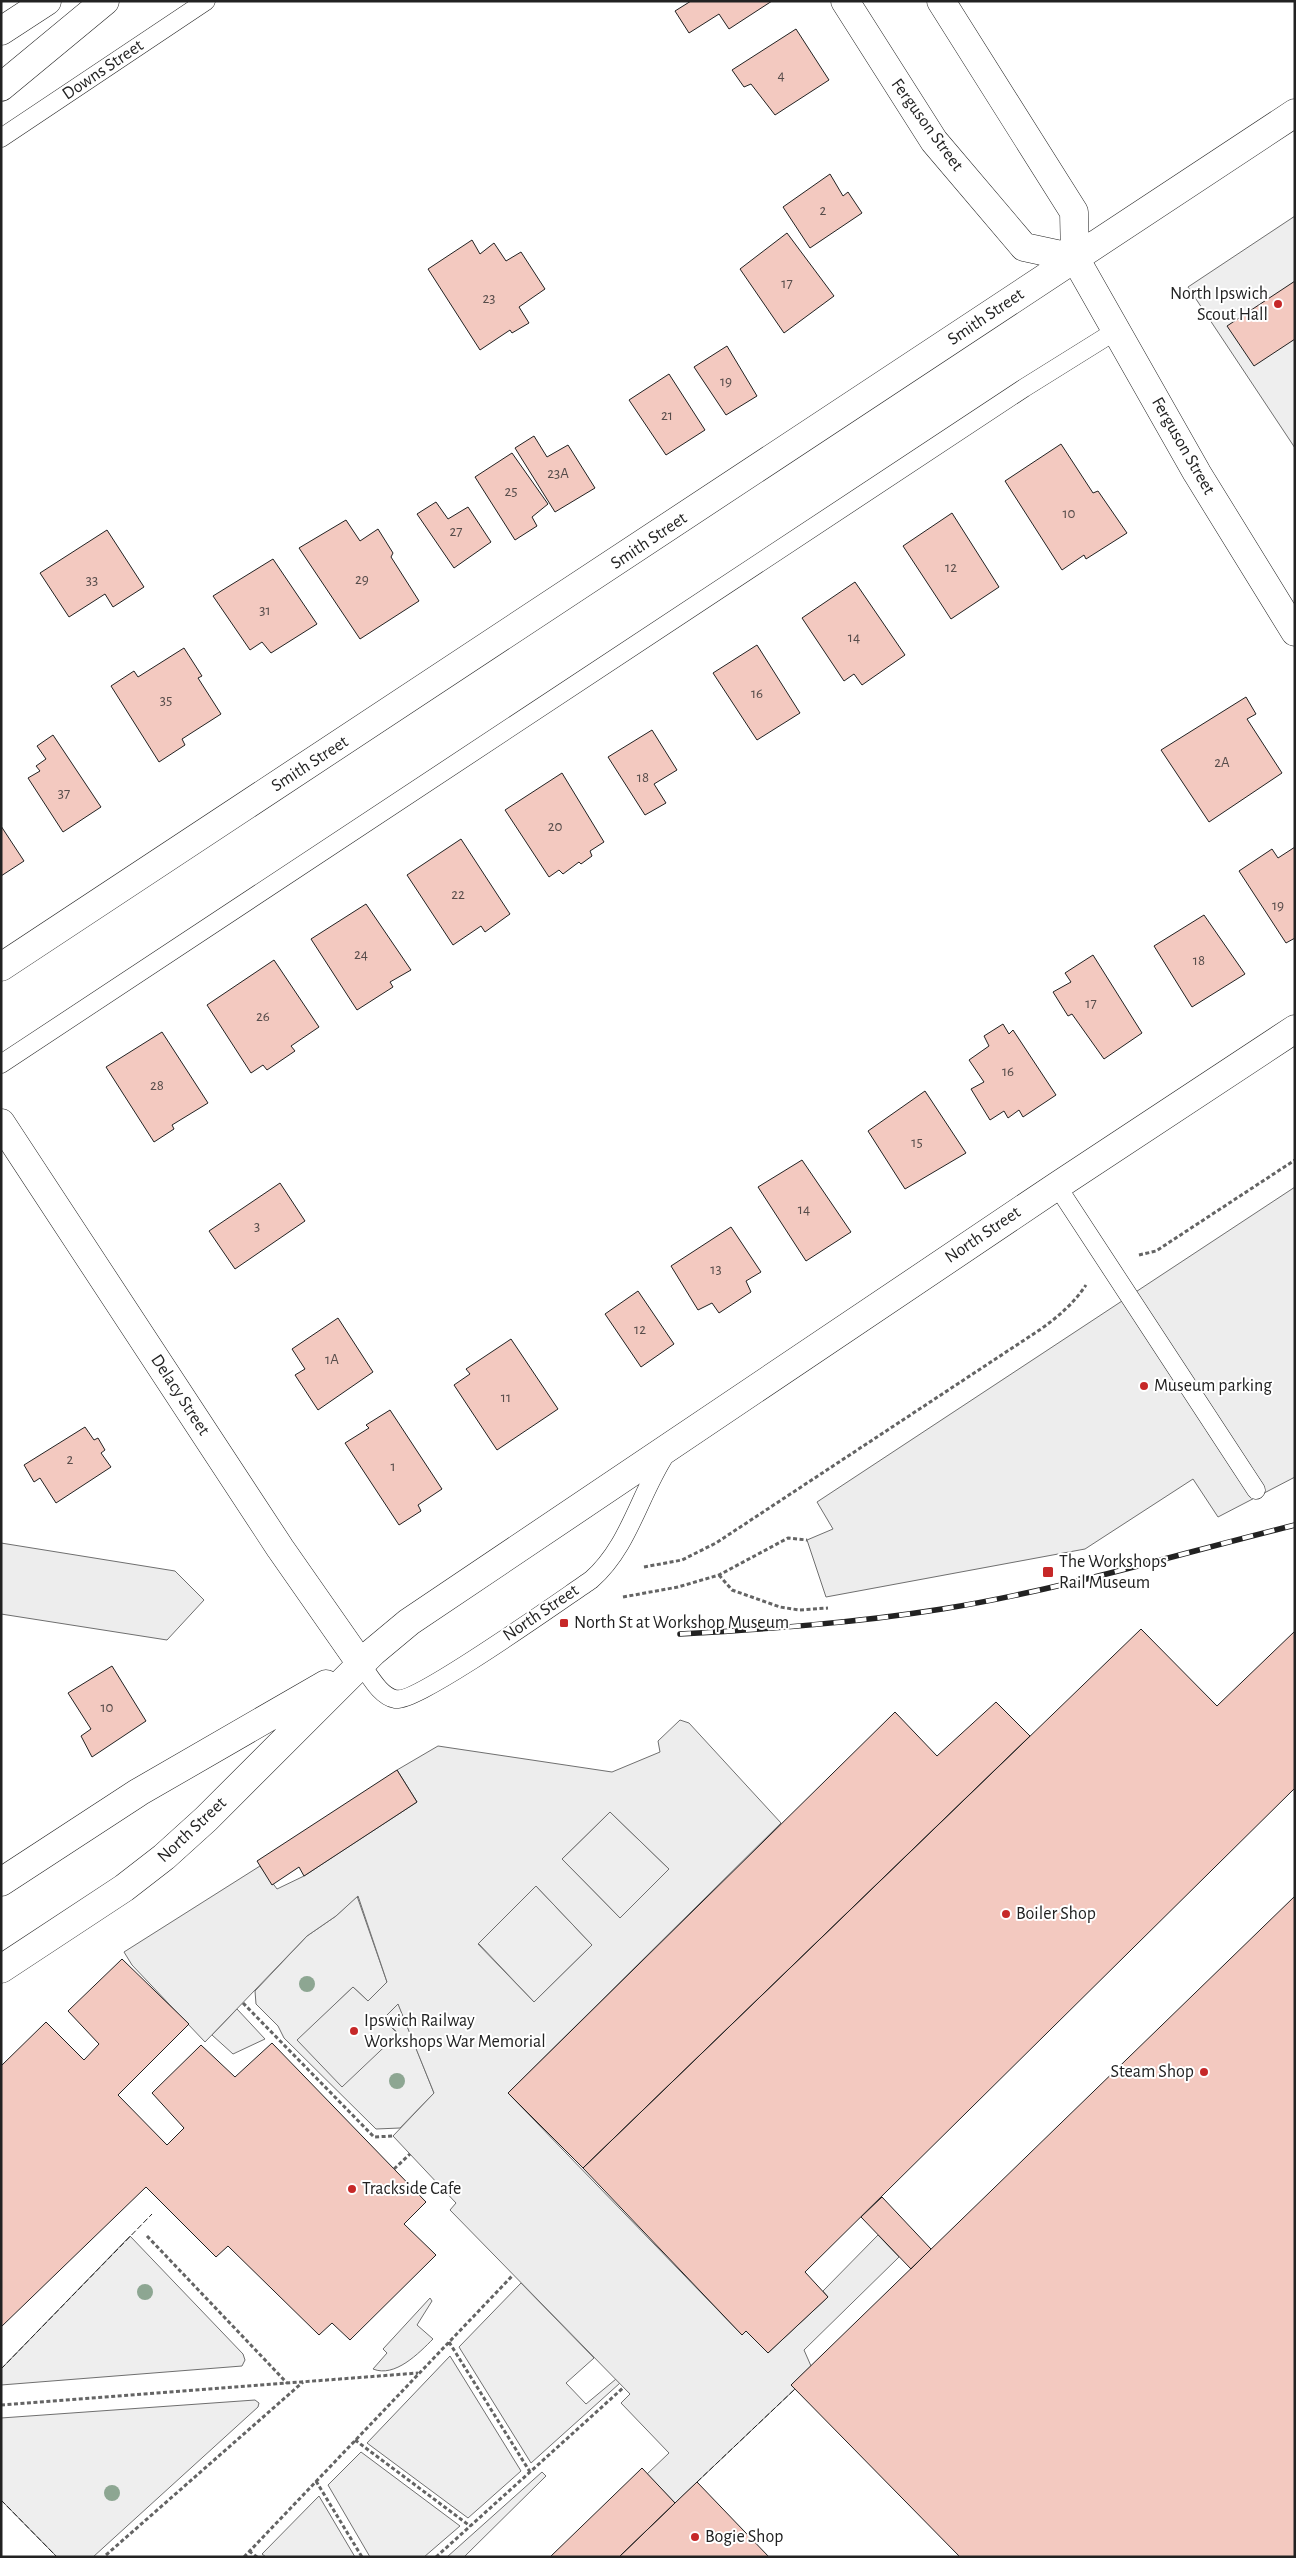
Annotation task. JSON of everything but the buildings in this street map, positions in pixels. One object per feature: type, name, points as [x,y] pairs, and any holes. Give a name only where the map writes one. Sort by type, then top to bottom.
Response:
[{"type":"street","points":[[1,31],[47,1]]},
{"type":"street","points":[[1,87],[105,1]]},
{"type":"street","name":"Ferguson Street","points":[[845,1],[934,141],[1024,247],[1075,258]]},
{"type":"street","name":"Ferguson Street","points":[[941,1],[1074,212],[1075,258],[1197,473],[1295,632]]},
{"type":"street","name":"Smith Street","points":[[1,967],[1295,113]]},
{"type":"street","name":"North Street","points":[[1,1969],[124,1888],[164,1857],[206,1820],[361,1664],[409,1622],[1057,1186],[1295,1029]]},
{"type":"street","name":"Delacy Street","points":[[1,1123],[274,1540],[361,1664]]},
{"type":"street","name":"North Street","points":[[1,1882],[139,1792],[361,1664]]},
{"type":"lane","name":"Downs Street","points":[[1,138],[206,1]]},
{"type":"lane","points":[[1,1064],[1024,388],[1117,330]]},
{"type":"lane","points":[[1057,1186],[1256,1490]]},
{"type":"lane","name":"North Street","points":[[361,1664],[384,1693],[396,1699],[408,1698],[450,1674],[591,1580],[601,1572],[618,1549],[644,1494],[674,1444]]},
{"type":"path","points":[[1134,1255],[1156,1251],[1295,1160]]},
{"type":"path","points":[[644,1567],[682,1560],[716,1544],[1041,1329],[1063,1313],[1091,1280]]},
{"type":"path","points":[[622,1596],[678,1587],[719,1575],[788,1538],[807,1540]]},
{"type":"path","points":[[719,1575],[732,1590],[780,1607],[799,1610],[828,1608]]},
{"type":"path","points":[[243,2003],[374,2137],[392,2136]]},
{"type":"path","points":[[394,2169],[410,2154]]},
{"type":"path","points":[[147,2236],[287,2383]]},
{"type":"path","points":[[244,2557],[513,2275]]},
{"type":"path","points":[[448,2342],[530,2472]]},
{"type":"path","points":[[1,2405],[418,2373]]},
{"type":"path","points":[[106,2555],[304,2382]]},
{"type":"path","points":[[436,2557],[624,2387]]},
{"type":"path","points":[[355,2440],[470,2526]]},
{"type":"path","points":[[316,2481],[362,2557]]},
{"type":"path","points":[[249,2551],[257,2557]]},
{"type":"shaded area","points":[[1295,216],[1295,448],[1188,287]]},
{"type":"shaded area","name":"Museum parking","points":[[1295,1187],[1295,1477],[1218,1517],[1193,1479],[1085,1549],[826,1597],[807,1540],[833,1529],[817,1502]]},
{"type":"shaded area","points":[[1,1543],[175,1571],[204,1600],[167,1640],[1,1614]]},
{"type":"shaded area","points":[[680,1720],[689,1723],[781,1823],[508,2093],[742,2335],[746,2331],[768,2353],[828,2297],[823,2291],[878,2235],[899,2257],[804,2350],[811,2366],[791,2385],[795,2389],[675,2503],[647,2474],[669,2453],[621,2403],[630,2394],[450,2210],[456,2203],[393,2136],[434,2093],[398,2004],[383,2019],[398,2034],[342,2087],[297,2040],[353,1987],[368,2001],[387,1982],[358,1896],[336,1916],[307,1936],[205,2042],[132,1965],[124,1952],[260,1866],[277,1889],[304,1876],[417,1802],[397,1770],[438,1746],[612,1772],[660,1752],[658,1741]],"holes":[[[610,1812],[669,1869],[620,1918],[562,1859]],[[536,1886],[592,1945],[534,2002],[478,1944]]]},
{"type":"shaded area","points":[[610,1812],[669,1869],[620,1918],[562,1859]]},
{"type":"shaded area","points":[[536,1886],[592,1945],[534,2002],[478,1943]]},
{"type":"shaded area","points":[[357,1896],[387,1982],[368,2001],[353,1987],[298,2040],[398,2033],[383,2019],[398,2003],[434,2093],[400,2128],[376,2129],[284,2038],[278,2026],[256,2004],[255,1991],[307,1936],[336,1916]]},
{"type":"shaded area","points":[[237,2009],[265,2039],[233,2054],[212,2035]]},
{"type":"shaded area","points":[[130,2236],[243,2354],[245,2360],[242,2366],[1,2385],[1,2369]]},
{"type":"shaded area","points":[[521,2283],[594,2358],[566,2383],[586,2404],[616,2379],[620,2383],[531,2463],[459,2347]]},
{"type":"shaded area","points":[[430,2298],[432,2301],[417,2325],[433,2339],[414,2357],[398,2367],[381,2371],[373,2369],[387,2353],[383,2349]]},
{"type":"shaded area","points":[[450,2356],[521,2471],[468,2518],[367,2443]]},
{"type":"shaded area","points":[[255,2400],[259,2403],[258,2407],[93,2557],[57,2557],[1,2500],[1,2418]]},
{"type":"shaded area","points":[[361,2452],[460,2526],[424,2557],[370,2557],[328,2485]]},
{"type":"shaded area","points":[[542,2472],[546,2476],[464,2557],[447,2557]]},
{"type":"shaded area","points":[[319,2496],[355,2557],[266,2557],[262,2554]]},
{"type":"railway","points":[[680,1634],[844,1622],[942,1609],[1075,1582],[1295,1525]]},
{"type":"fence","points":[[1,2369],[152,2214]]},
{"type":"fence","points":[[697,2482],[795,2389]]},
{"type":"fence","points":[[1,2500],[57,2557]]},
{"type":"place","name":"North Ipswich Scout Hall","points":[[1278,304]]},
{"type":"place","name":"Museum parking","points":[[1144,1386]]},
{"type":"place","name":"The Workshops Rail Museum","points":[[1048,1572]]},
{"type":"place","name":"North St at Workshop Museum","points":[[564,1623]]},
{"type":"place","name":"Boiler Shop","points":[[1006,1914]]},
{"type":"place","name":"Ipswich Railway Workshops War Memorial","points":[[354,2031]]},
{"type":"place","name":"Steam Shop","points":[[1204,2072]]},
{"type":"place","name":"Trackside Cafe","points":[[352,2189]]},
{"type":"place","name":"Bogie Shop","points":[[695,2537]]}]
